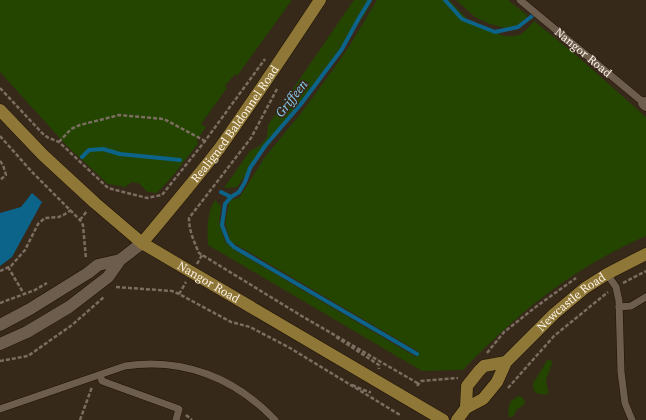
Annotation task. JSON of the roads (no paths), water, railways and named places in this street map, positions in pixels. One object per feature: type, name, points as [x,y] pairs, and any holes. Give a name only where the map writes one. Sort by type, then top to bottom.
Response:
[{"type":"main road","name":"Realigned Baldonnel Road","points":[[142,244],[218,149],[255,98],[320,0]]},
{"type":"main road","name":"Nangor Road","points":[[0,110],[43,155],[142,244],[442,420]]},
{"type":"main road","name":"Newcastle Road","points":[[457,420],[466,408],[483,399],[494,385],[506,362],[554,314],[584,288],[607,274],[646,254]]},
{"type":"main road","points":[[466,408],[467,386],[479,371],[484,366],[506,362]]},
{"type":"street","points":[[0,344],[27,332],[69,307],[108,277],[120,260],[142,244]]},
{"type":"street","points":[[0,325],[30,309],[88,273],[98,265],[120,260]]},
{"type":"lane","name":"Nangor Road","points":[[520,0],[645,104]]},
{"type":"lane","points":[[607,274],[616,287],[619,307],[621,372],[625,403],[632,420]]},
{"type":"lane","points":[[619,307],[631,306],[646,297]]},
{"type":"lane","points":[[0,409],[125,366],[137,364],[167,365],[197,370],[231,384],[262,407],[275,420]]},
{"type":"lane","points":[[100,375],[102,381],[179,410],[176,420]]},
{"type":"water","points":[[32,193],[42,202],[12,257],[0,266],[0,213],[21,207]]},
{"type":"waterway","name":"Griffeen","points":[[221,192],[231,197],[239,192],[245,182],[250,168],[265,146],[301,104],[342,49],[370,0]]},
{"type":"waterway","name":"Griffeen","points":[[445,0],[462,19],[495,32],[518,27],[532,16]]},
{"type":"waterway","name":"Griffeen","points":[[82,157],[89,150],[103,149],[120,154],[180,160]]},
{"type":"waterway","points":[[231,197],[225,204],[222,225],[228,241],[234,247],[417,354]]}]
